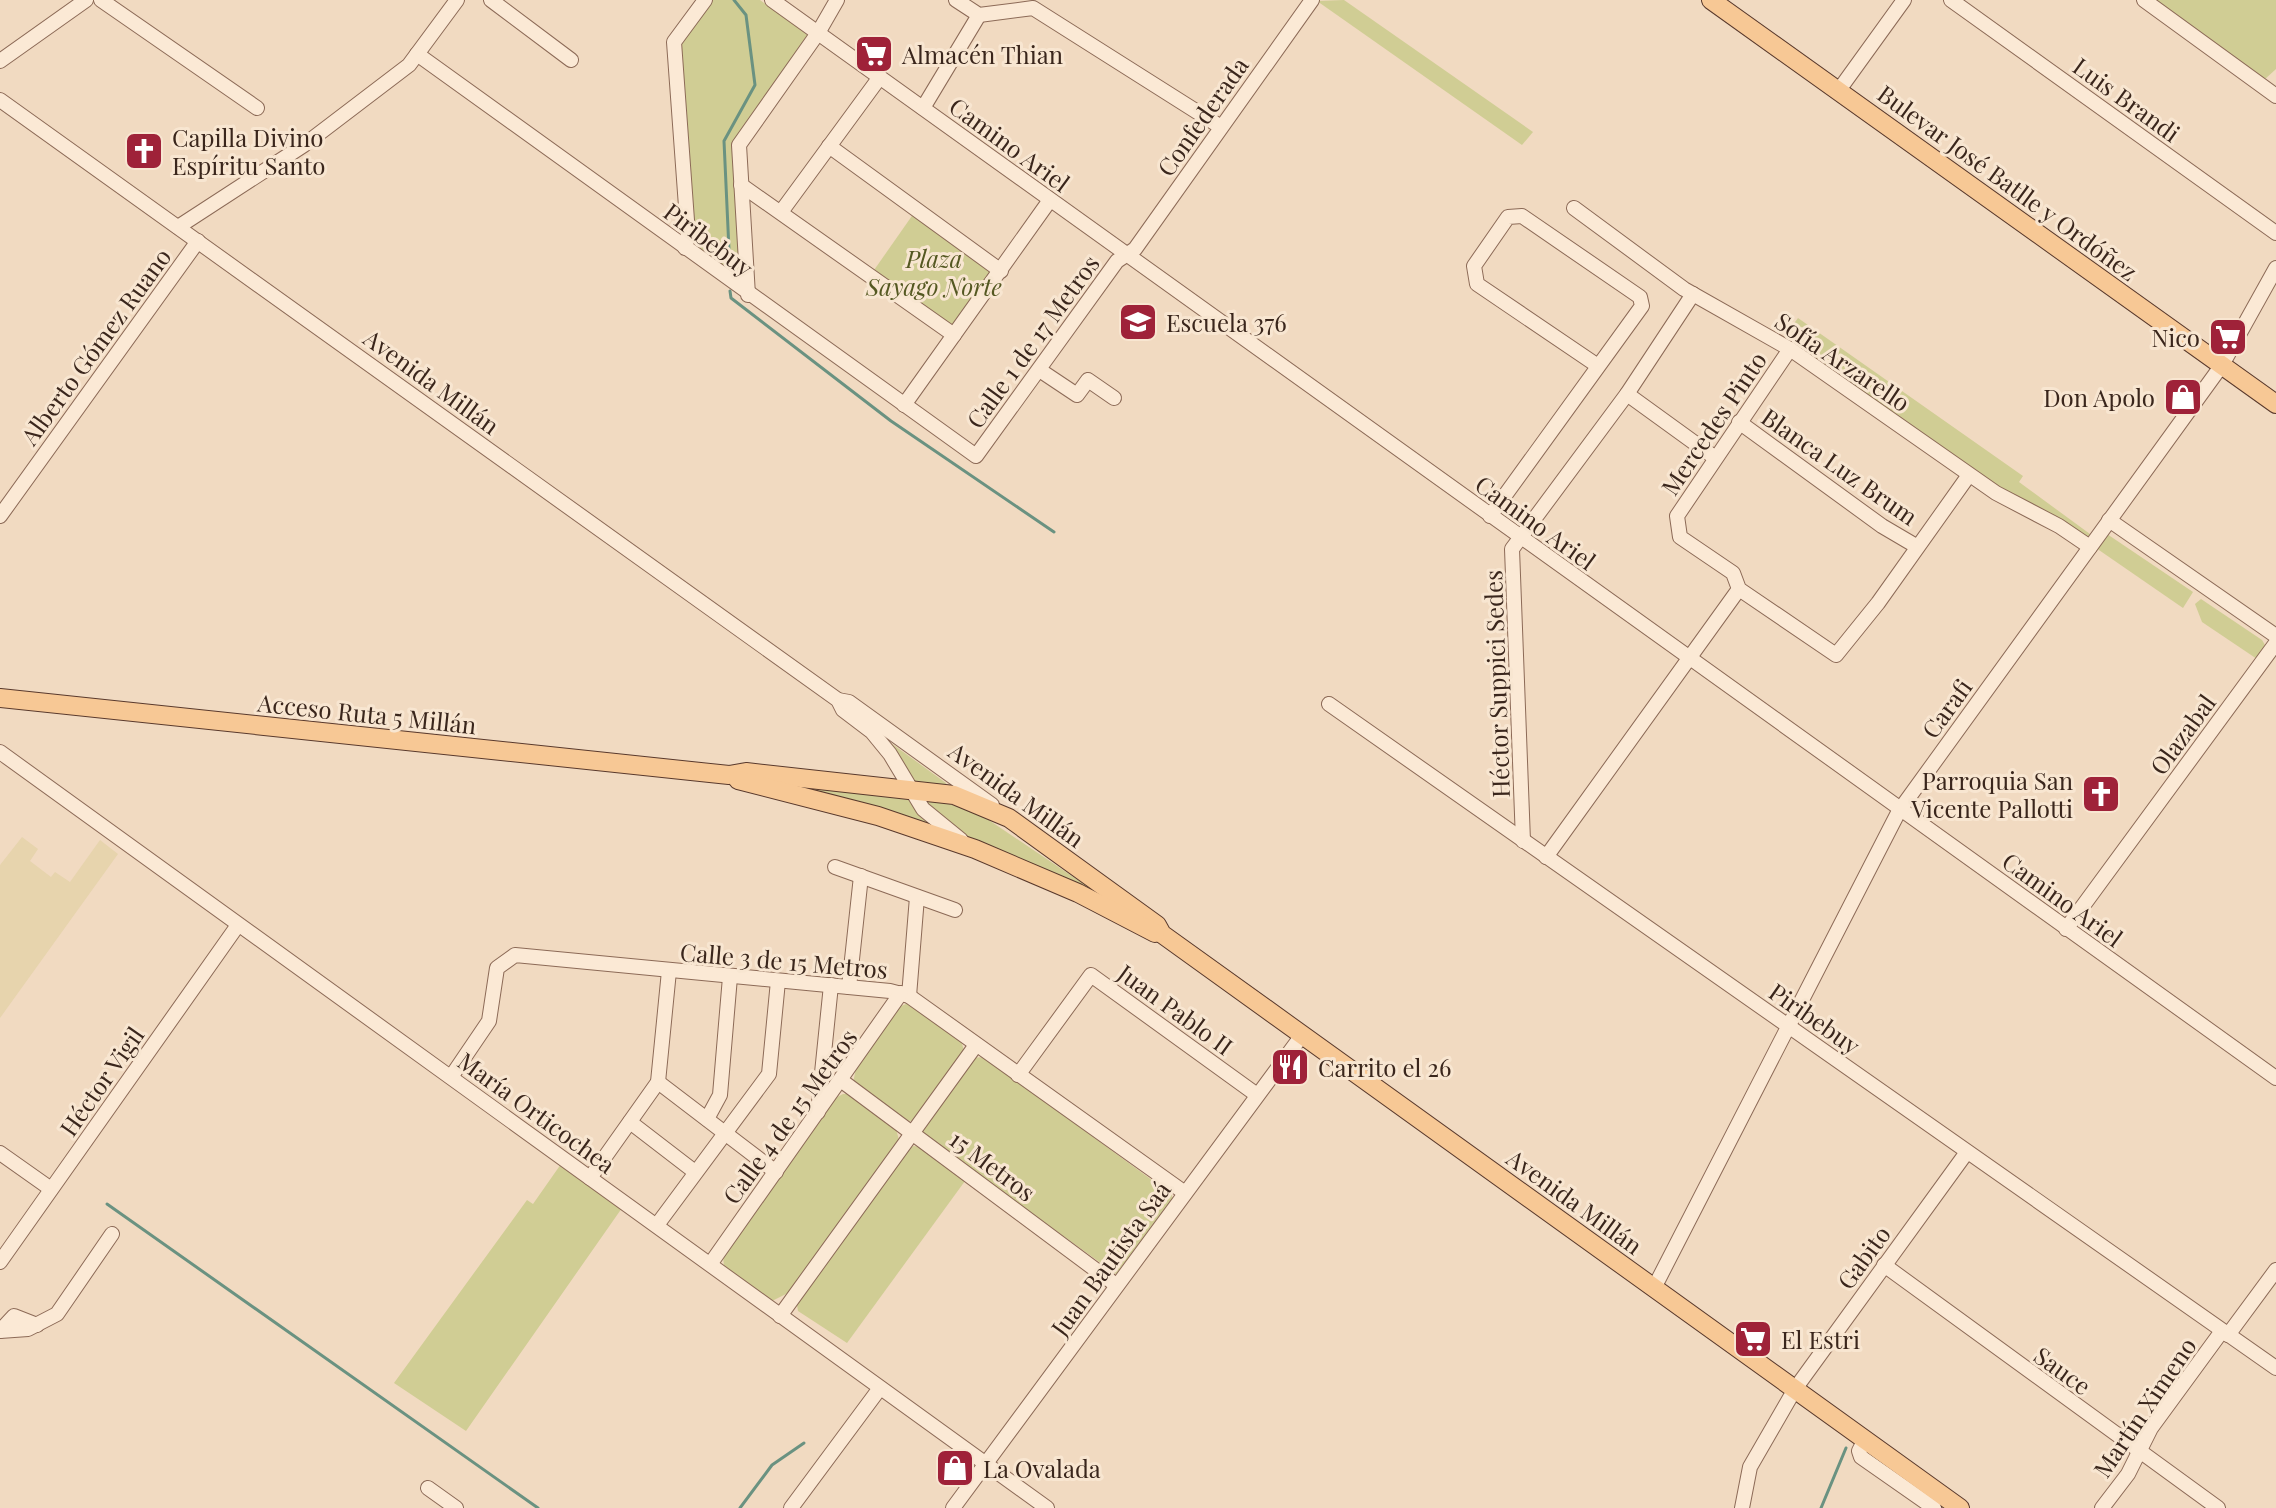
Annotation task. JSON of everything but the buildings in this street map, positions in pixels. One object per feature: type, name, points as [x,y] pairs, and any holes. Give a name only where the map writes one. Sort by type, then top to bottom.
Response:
[{"type":"main road","name":"Bulevar José Batlle y Ordóñez","points":[[1711,0],[2276,404]]},
{"type":"main road","name":"Acceso Ruta 5 Millán","points":[[0,698],[729,775],[746,772],[909,788],[954,795],[1009,818]]},
{"type":"main road","name":"Acceso Ruta 5 Millán","points":[[729,775],[743,782],[878,816],[975,849]]},
{"type":"main road","name":"Avenida Millán","points":[[1009,818],[1157,925],[1162,934],[1960,1508]]},
{"type":"main road","name":"Avenida Millán","points":[[975,849],[1078,893],[1151,933],[1162,934]]},
{"type":"street","points":[[0,61],[86,0]]},
{"type":"street","points":[[101,0],[257,108]]},
{"type":"street","points":[[178,227],[304,145],[409,65],[457,0]]},
{"type":"street","points":[[491,0],[571,60]]},
{"type":"street","points":[[685,248],[688,234],[674,42],[705,0]]},
{"type":"street","name":"Camino Ariel","points":[[772,0],[1899,811],[2276,1078]]},
{"type":"street","points":[[748,295],[741,140],[818,33],[837,0]]},
{"type":"street","points":[[956,0],[979,15],[1034,4],[1221,127]]},
{"type":"street","points":[[1839,90],[1904,0]]},
{"type":"street","name":"Luis Brandi","points":[[1951,0],[2276,233]]},
{"type":"street","points":[[2144,0],[2273,88]]},
{"type":"street","name":"Confederada","points":[[1126,255],[1135,249],[1304,3]]},
{"type":"street","points":[[923,108],[979,15]]},
{"type":"street","name":"Piribebuy","points":[[417,54],[748,295],[976,456]]},
{"type":"street","points":[[781,212],[880,77]]},
{"type":"street","name":"Avenida Millán","points":[[0,100],[838,700],[849,702],[1009,818]]},
{"type":"street","points":[[829,146],[1001,271]]},
{"type":"street","points":[[741,185],[954,335]]},
{"type":"street","points":[[904,405],[1050,200]]},
{"type":"street","name":"Sofía Arzarello","points":[[1574,208],[1693,294],[1790,349],[1969,475],[2090,547]]},
{"type":"street","points":[[1490,516],[1642,306],[1640,297],[1522,216],[1508,217],[1474,266],[1477,284],[1598,366]]},
{"type":"street","name":"Alberto Gómez Ruano","points":[[0,516],[198,241]]},
{"type":"street","name":"Calle 1 de 17 Metros","points":[[976,456],[1041,371],[1117,261],[1126,255]]},
{"type":"street","name":"Carafi","points":[[1654,1288],[1899,811],[2222,365],[2276,268]]},
{"type":"street","name":"Héctor Suppici Sedes","points":[[1523,841],[1512,549],[1627,394],[1693,294]]},
{"type":"street","name":"Mercedes Pinto","points":[[1739,589],[1733,573],[1680,537],[1677,523],[1679,509],[1790,349]]},
{"type":"street","points":[[1041,371],[1077,395],[1088,380],[1114,398]]},
{"type":"street","points":[[1627,394],[1714,457]]},
{"type":"street","name":"Blanca Luz Brum","points":[[1739,422],[1882,526],[1916,546]]},
{"type":"street","points":[[1546,857],[1739,589],[1836,655],[1878,603],[1969,475]]},
{"type":"street","points":[[2109,520],[2276,636]]},
{"type":"street","name":"Olazabal","points":[[2066,929],[2276,643]]},
{"type":"street","name":"Avenida Millán","points":[[838,700],[843,710],[872,732],[890,754],[909,788],[931,816],[975,849]]},
{"type":"street","name":"Piribebuy","points":[[1329,704],[2276,1368]]},
{"type":"street","name":"María Orticochea","points":[[0,752],[1047,1508]]},
{"type":"street","points":[[835,867],[955,910]]},
{"type":"street","points":[[849,987],[861,876]]},
{"type":"street","points":[[905,995],[917,897]]},
{"type":"street","name":"Héctor Vigil","points":[[0,1262],[238,925]]},
{"type":"street","name":"Calle 3 de 15 Metros","points":[[451,1077],[489,1021],[497,968],[508,957],[831,985],[905,995],[1185,1193]]},
{"type":"street","points":[[590,1178],[658,1082],[669,971]]},
{"type":"street","name":"Juan Pablo II","points":[[1018,1075],[1091,975],[1257,1095]]},
{"type":"street","points":[[707,1119],[720,1095],[730,977]]},
{"type":"street","points":[[657,1225],[769,1074],[778,981]]},
{"type":"street","points":[[818,1113],[831,985]]},
{"type":"street","name":"Calle 4 de 15 Metros","points":[[711,1263],[905,995]]},
{"type":"street","name":"Juan Bautista Saá","points":[[953,1508],[1303,1034]]},
{"type":"street","points":[[780,1316],[976,1045]]},
{"type":"street","name":"15 Metros","points":[[842,1081],[1116,1285]]},
{"type":"street","points":[[658,1082],[776,1172]]},
{"type":"street","points":[[630,1122],[695,1172]]},
{"type":"street","name":"Gabito","points":[[1742,1508],[1750,1467],[1795,1389],[1967,1152]]},
{"type":"street","points":[[0,1153],[51,1189]]},
{"type":"street","points":[[37,1325],[57,1314],[112,1234]]},
{"type":"street","name":"Sauce","points":[[1884,1265],[2218,1508]]},
{"type":"street","name":"Martín Ximeno","points":[[2102,1508],[2128,1474],[2138,1452],[2225,1333],[2276,1270]]},
{"type":"street","points":[[791,1508],[880,1388]]},
{"type":"street","points":[[1865,1439],[1859,1451],[1861,1457],[1934,1508]]},
{"type":"street","points":[[428,1488],[456,1508]]},
{"type":"shaded area","points":[[22,837],[38,849],[30,861],[51,877],[55,872],[70,882],[100,840],[118,854],[0,1018],[0,865]]},
{"type":"green space","points":[[711,0],[760,0],[809,36],[737,138],[742,274],[739,277],[694,244],[678,46]]},
{"type":"green space","points":[[1344,0],[1533,132],[1522,145],[1317,1]]},
{"type":"green space","points":[[2153,0],[2276,0],[2276,69],[2264,80]]},
{"type":"green space","name":"Plaza Sayago Norte","points":[[914,213],[992,272],[953,326],[872,273]]},
{"type":"green space","points":[[1798,318],[2023,476],[2019,482],[2090,534],[2087,540],[2004,496],[1783,338]]},
{"type":"green space","points":[[2107,534],[2193,592],[2183,608],[2096,548]]},
{"type":"green space","points":[[2201,599],[2262,640],[2265,645],[2257,659],[2202,622],[2195,604]]},
{"type":"green space","points":[[884,738],[946,783],[944,788],[911,785]]},
{"type":"green space","points":[[753,779],[907,794],[941,832]]},
{"type":"green space","points":[[918,795],[977,812],[1109,901],[957,832]]},
{"type":"green space","points":[[912,1004],[961,1040],[964,1051],[912,1121],[902,1120],[853,1083],[856,1068],[901,1006]]},
{"type":"green space","points":[[984,1057],[1171,1194],[1173,1199],[1116,1274],[923,1135],[922,1129],[970,1058]]},
{"type":"green space","points":[[850,1094],[896,1129],[899,1140],[788,1293],[772,1301],[724,1267],[723,1255],[835,1098]]},
{"type":"green space","points":[[920,1147],[965,1181],[847,1343],[798,1311],[797,1305],[908,1148]]},
{"type":"green space","points":[[561,1164],[622,1208],[466,1431],[394,1383],[527,1200],[533,1204]]},
{"type":"waterway","points":[[730,272],[724,141],[755,85],[746,15],[734,0]]},
{"type":"waterway","points":[[730,291],[731,298],[891,421],[1054,532]]},
{"type":"waterway","points":[[107,1204],[538,1508]]},
{"type":"waterway","points":[[740,1508],[772,1465],[804,1443]]},
{"type":"waterway","points":[[1821,1508],[1846,1448]]},
{"type":"place","name":"Almacén Thian","points":[[874,54]]},
{"type":"place","name":"Capilla Divino Espíritu Santo","points":[[144,151]]},
{"type":"place","name":"Escuela 376","points":[[1138,322]]},
{"type":"place","name":"Nico","points":[[2228,337]]},
{"type":"place","name":"Don Apolo","points":[[2183,397]]},
{"type":"place","name":"Parroquia San Vicente Pallotti","points":[[2101,794]]},
{"type":"place","name":"Carrito el 26","points":[[1290,1067]]},
{"type":"place","name":"El Estri","points":[[1753,1339]]},
{"type":"place","name":"La Ovalada","points":[[955,1468]]}]
